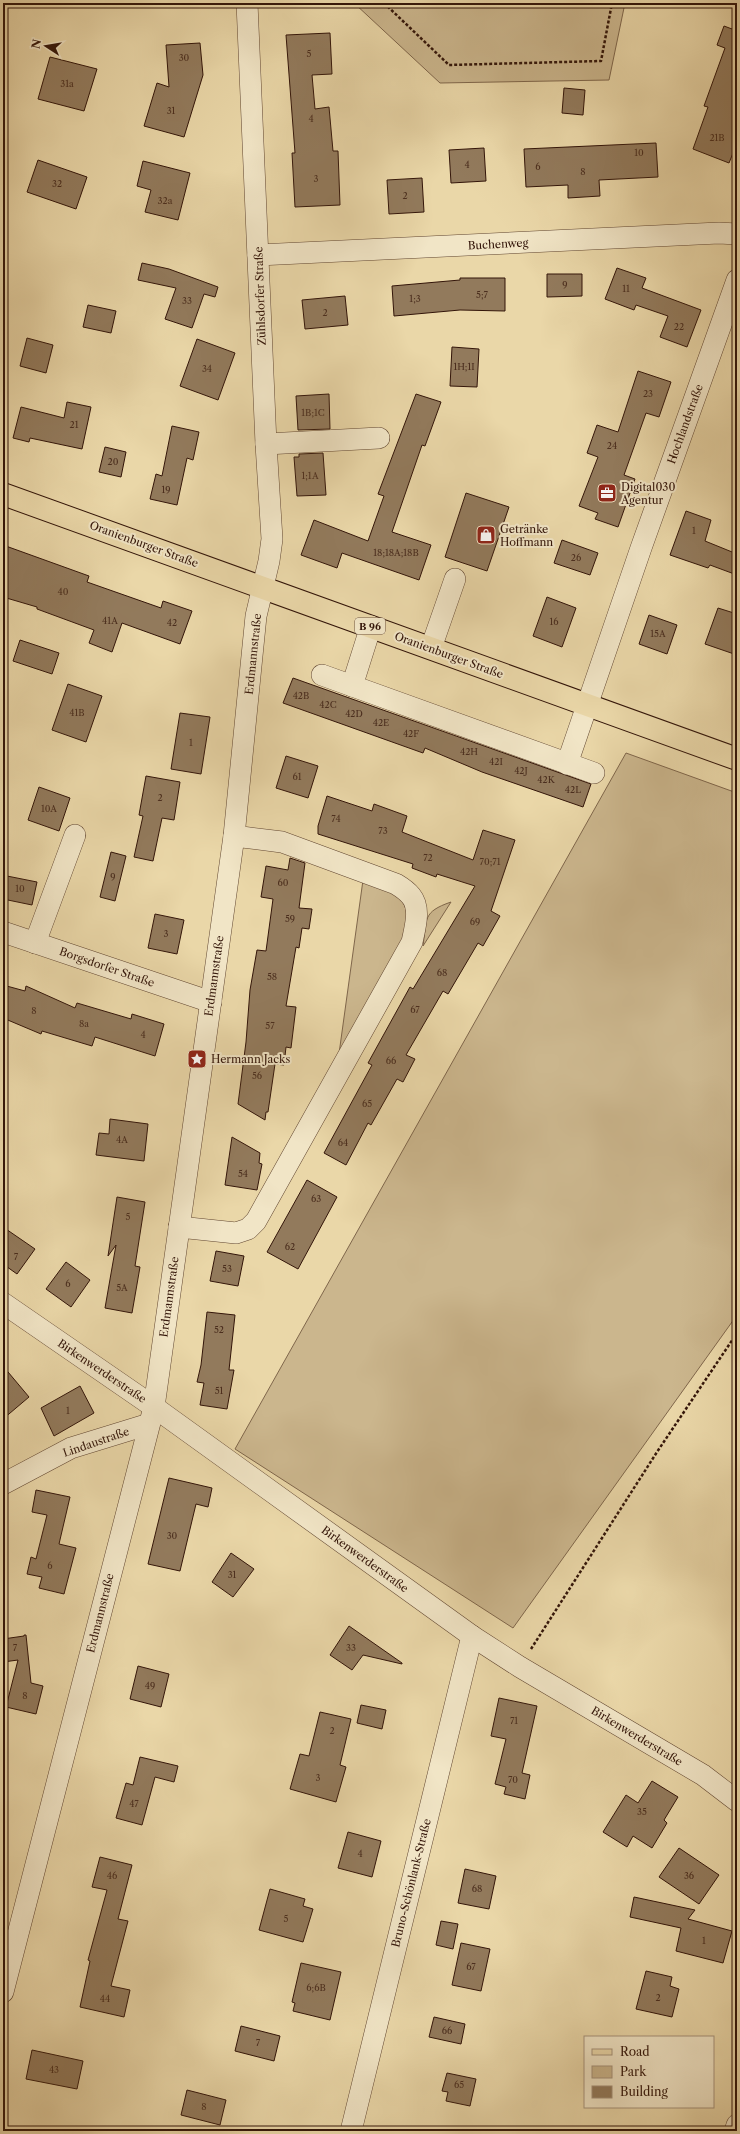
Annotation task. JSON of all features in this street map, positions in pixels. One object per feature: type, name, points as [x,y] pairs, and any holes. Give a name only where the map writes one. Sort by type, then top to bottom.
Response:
[{"type":"main road","name":"Oranienburger Straße","points":[[3,494],[737,759]]},
{"type":"street","name":"Zühlsdorfer Straße","points":[[247,3],[266,444],[272,539],[269,561],[262,587]]},
{"type":"street","name":"Buchenweg","points":[[258,255],[719,233],[737,234]]},
{"type":"street","name":"Hochlandstraße","points":[[567,764],[643,540],[737,280]]},
{"type":"street","points":[[266,444],[379,438]]},
{"type":"street","points":[[431,648],[455,579]]},
{"type":"street","name":"Erdmannstraße","points":[[3,1992],[151,1415],[234,836],[256,616],[262,587]]},
{"type":"street","points":[[352,686],[371,626]]},
{"type":"street","points":[[322,675],[594,773]]},
{"type":"street","points":[[35,943],[75,836]]},
{"type":"street","points":[[179,1227],[236,1233],[248,1229],[256,1221],[412,942],[415,926],[416,911],[412,896],[396,884],[282,842],[234,836]]},
{"type":"street","name":"Borgsdorfer Straße","points":[[3,932],[211,1002]]},
{"type":"street","name":"Birkenwerderstraße","points":[[3,1303],[151,1415],[472,1636],[520,1667],[703,1775],[737,1801]]},
{"type":"street","name":"Lindaustraße","points":[[3,1484],[71,1448],[151,1415]]},
{"type":"street","name":"Bruno-Schönlank-Straße","points":[[351,2131],[472,1636]]},
{"type":"street","points":[[735,2131],[737,2125]]},
{"type":"path","points":[[384,3],[449,65],[601,60],[612,3]]},
{"type":"path","points":[[520,1667],[657,1452],[737,1333]]},
{"type":"green space","points":[[354,3],[625,3],[609,80],[440,83]]},
{"type":"green space","points":[[626,753],[737,793],[737,1315],[513,1628],[235,1449]]},
{"type":"green space","points":[[363,880],[385,889],[400,899],[407,914],[407,924],[405,938],[338,1061]]},
{"type":"green space","points":[[451,902],[423,946],[426,923],[430,913],[435,909]]},
{"type":"building","points":[[735,21],[737,22],[737,143],[729,163],[693,149],[708,107],[704,106],[725,48],[717,45],[724,26],[732,29]]},
{"type":"building","points":[[330,33],[332,74],[312,75],[315,109],[329,107],[333,151],[338,151],[340,205],[295,207],[292,153],[295,153],[286,35]]},
{"type":"building","points":[[200,43],[203,75],[184,137],[144,126],[157,83],[169,87],[166,45]]},
{"type":"building","points":[[50,57],[97,69],[84,111],[38,99]]},
{"type":"building","points":[[564,88],[585,90],[583,115],[562,113]]},
{"type":"building","points":[[656,143],[658,177],[599,180],[600,196],[568,198],[568,185],[526,187],[524,149]]},
{"type":"building","points":[[484,148],[486,181],[451,183],[449,150]]},
{"type":"building","points":[[38,160],[87,177],[76,209],[27,192]]},
{"type":"building","points":[[143,161],[190,173],[178,220],[145,212],[151,190],[137,186]]},
{"type":"building","points":[[422,178],[424,212],[389,214],[387,180]]},
{"type":"building","points":[[142,263],[169,269],[218,287],[215,297],[204,294],[192,328],[165,319],[176,288],[138,280]]},
{"type":"building","points":[[617,268],[646,278],[642,288],[701,310],[687,347],[660,337],[668,316],[636,305],[634,310],[605,299]]},
{"type":"building","points":[[547,274],[582,274],[582,296],[547,297]]},
{"type":"building","points":[[460,278],[505,278],[505,311],[460,310],[394,316],[392,286],[460,280]]},
{"type":"building","points":[[345,296],[348,325],[305,329],[302,300]]},
{"type":"building","points":[[88,305],[116,311],[111,333],[83,327]]},
{"type":"building","points":[[27,338],[53,345],[46,373],[20,366]]},
{"type":"building","points":[[197,339],[235,353],[218,400],[180,386]]},
{"type":"building","points":[[452,347],[479,349],[477,387],[450,386]]},
{"type":"building","points":[[638,371],[671,382],[659,417],[646,413],[624,475],[635,479],[618,527],[595,519],[598,513],[579,506],[598,457],[587,453],[597,425],[618,432]]},
{"type":"building","points":[[329,394],[330,429],[298,430],[296,396]]},
{"type":"building","points":[[416,394],[441,402],[425,446],[422,445],[392,532],[431,545],[419,580],[342,553],[337,568],[301,555],[314,520],[368,541],[384,496],[378,494]]},
{"type":"building","points":[[67,402],[91,407],[82,449],[30,438],[29,442],[13,438],[21,407],[64,418]]},
{"type":"building","points":[[172,426],[199,432],[193,460],[187,458],[177,505],[150,499],[156,474],[162,476]]},
{"type":"building","points":[[105,447],[126,452],[121,477],[99,472]]},
{"type":"building","points":[[323,453],[326,495],[297,496],[294,457],[299,457],[299,454]]},
{"type":"building","points":[[466,493],[509,507],[487,571],[445,557]]},
{"type":"building","points":[[686,511],[711,520],[705,541],[737,554],[737,575],[710,565],[708,568],[670,555]]},
{"type":"building","points":[[562,540],[598,553],[590,575],[554,563]]},
{"type":"building","points":[[3,545],[89,576],[87,582],[161,608],[163,601],[192,611],[180,644],[122,623],[112,652],[89,643],[94,630],[37,609],[37,607],[3,597]]},
{"type":"building","points":[[547,597],[576,608],[562,647],[533,636]]},
{"type":"building","points":[[718,608],[737,614],[737,655],[705,644]]},
{"type":"building","points":[[649,615],[677,625],[667,654],[639,644]]},
{"type":"building","points":[[20,640],[59,653],[52,674],[13,661]]},
{"type":"building","points":[[293,678],[591,784],[583,807],[482,772],[425,748],[423,753],[283,703]]},
{"type":"building","points":[[68,684],[102,696],[86,742],[52,730]]},
{"type":"building","points":[[180,713],[210,717],[201,774],[171,769]]},
{"type":"building","points":[[286,756],[318,766],[308,798],[276,788]]},
{"type":"building","points":[[146,776],[180,782],[174,820],[162,818],[153,861],[134,857],[143,816],[139,815]]},
{"type":"building","points":[[39,787],[70,798],[59,831],[28,820]]},
{"type":"building","points":[[327,796],[372,811],[374,804],[407,816],[402,832],[473,860],[483,830],[515,840],[491,911],[500,916],[483,946],[478,943],[448,994],[443,991],[406,1055],[415,1059],[403,1082],[397,1079],[371,1125],[368,1123],[346,1165],[324,1153],[372,1065],[368,1063],[410,987],[413,989],[475,886],[437,874],[436,877],[412,868],[413,864],[318,834],[318,826]]},
{"type":"building","points":[[111,852],[126,856],[115,901],[100,897]]},
{"type":"building","points":[[290,858],[305,863],[299,908],[312,909],[309,929],[302,928],[299,948],[296,947],[286,1006],[296,1007],[291,1048],[286,1047],[284,1065],[275,1064],[268,1112],[266,1112],[265,1120],[238,1104],[246,1042],[250,990],[257,950],[266,951],[273,899],[261,897],[266,866],[288,870]]},
{"type":"building","points":[[7,876],[37,882],[32,905],[3,899]]},
{"type":"building","points":[[155,914],[184,920],[177,954],[148,948]]},
{"type":"building","points":[[3,985],[25,991],[26,986],[75,1008],[77,1003],[131,1019],[132,1014],[164,1024],[155,1056],[95,1037],[92,1046],[42,1031],[41,1034],[3,1018]]},
{"type":"building","points":[[110,1119],[148,1124],[144,1161],[96,1155],[99,1133],[109,1134]]},
{"type":"building","points":[[232,1137],[260,1153],[259,1163],[262,1164],[257,1190],[225,1185]]},
{"type":"building","points":[[307,1180],[337,1197],[298,1269],[267,1252]]},
{"type":"building","points":[[117,1197],[145,1202],[135,1266],[140,1267],[132,1313],[105,1308],[116,1245],[108,1256]]},
{"type":"building","points":[[3,1227],[35,1249],[17,1274],[3,1264]]},
{"type":"building","points":[[216,1251],[244,1256],[238,1286],[210,1281]]},
{"type":"building","points":[[66,1262],[90,1280],[71,1307],[46,1289]]},
{"type":"building","points":[[207,1312],[235,1315],[229,1370],[234,1370],[227,1409],[200,1405],[204,1383],[197,1382],[201,1365]]},
{"type":"building","points":[[3,1366],[29,1397],[3,1419]]},
{"type":"building","points":[[80,1386],[94,1413],[54,1436],[41,1408]]},
{"type":"building","points":[[169,1478],[212,1488],[208,1507],[196,1504],[180,1571],[148,1564]]},
{"type":"building","points":[[36,1490],[70,1497],[59,1544],[76,1548],[64,1594],[39,1588],[42,1577],[27,1574],[31,1557],[36,1559],[47,1515],[32,1512]]},
{"type":"building","points":[[231,1553],[254,1569],[233,1597],[212,1582]]},
{"type":"building","points":[[349,1626],[402,1664],[363,1655],[352,1670],[330,1655]]},
{"type":"building","points":[[26,1635],[31,1683],[43,1686],[36,1714],[6,1707],[18,1660],[3,1662],[3,1639]]},
{"type":"building","points":[[138,1666],[169,1674],[161,1707],[130,1699]]},
{"type":"building","points":[[499,1698],[537,1706],[522,1773],[530,1775],[525,1799],[504,1794],[506,1787],[495,1784],[506,1739],[491,1736]]},
{"type":"building","points":[[361,1705],[386,1710],[382,1729],[357,1723]]},
{"type":"building","points":[[320,1712],[351,1719],[340,1765],[346,1767],[336,1802],[290,1789],[300,1754],[309,1756]]},
{"type":"building","points":[[140,1757],[178,1766],[174,1782],[155,1777],[142,1825],[116,1818],[126,1783],[133,1785]]},
{"type":"building","points":[[652,1781],[678,1797],[664,1820],[667,1823],[652,1848],[633,1836],[627,1847],[603,1832],[626,1795],[638,1803]]},
{"type":"building","points":[[348,1832],[381,1841],[372,1877],[338,1868]]},
{"type":"building","points":[[679,1848],[719,1875],[699,1904],[659,1877]]},
{"type":"building","points":[[100,1857],[132,1865],[118,1919],[128,1921],[111,1986],[130,1990],[124,2017],[80,2007],[90,1961],[88,1960],[107,1890],[92,1887]]},
{"type":"building","points":[[465,1869],[496,1876],[489,1909],[458,1903]]},
{"type":"building","points":[[270,1889],[305,1899],[303,1906],[313,1909],[303,1942],[259,1930]]},
{"type":"building","points":[[634,1897],[695,1910],[688,1919],[732,1931],[723,1963],[676,1951],[681,1928],[630,1917]]},
{"type":"building","points":[[441,1921],[458,1924],[453,1949],[436,1945]]},
{"type":"building","points":[[461,1943],[490,1949],[481,1991],[452,1985]]},
{"type":"building","points":[[301,1963],[341,1972],[330,2020],[293,2011],[295,2003],[292,2002]]},
{"type":"building","points":[[646,1971],[672,1977],[670,1986],[679,1989],[672,2017],[636,2009]]},
{"type":"building","points":[[434,2017],[465,2024],[461,2044],[429,2037]]},
{"type":"building","points":[[241,2026],[280,2036],[274,2061],[235,2051]]},
{"type":"building","points":[[32,2050],[83,2061],[77,2089],[26,2079]]},
{"type":"building","points":[[447,2073],[476,2079],[470,2106],[446,2101],[448,2092],[442,2091]]},
{"type":"building","points":[[187,2090],[226,2100],[220,2125],[181,2115]]},
{"type":"place","name":"Digital030 Agentur","points":[[607,493]]},
{"type":"place","name":"Getränke Hoffmann","points":[[486,535]]},
{"type":"place","name":"Hermann Jacks","points":[[197,1059]]}]
